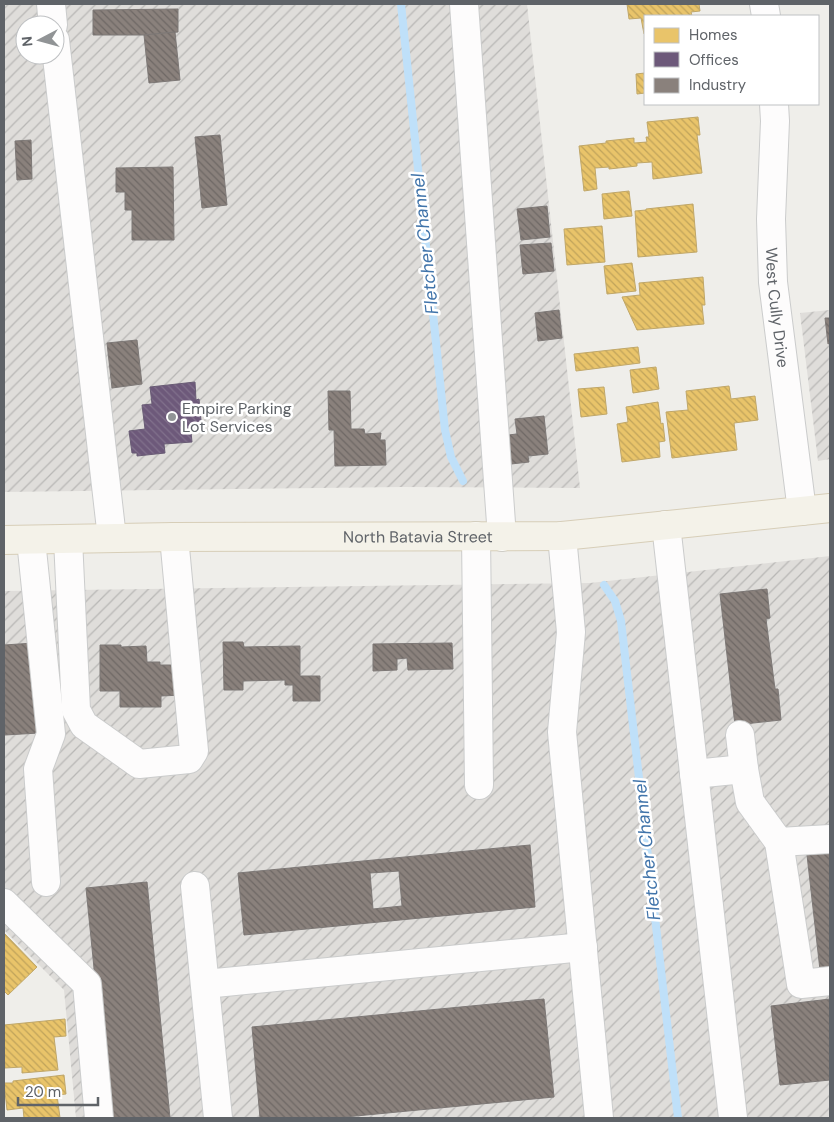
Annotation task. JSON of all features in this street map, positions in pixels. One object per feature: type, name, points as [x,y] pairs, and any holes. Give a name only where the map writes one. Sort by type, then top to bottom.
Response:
[{"type":"main road","name":"North Batavia Street","points":[[4,540],[174,537],[562,536],[830,508]]},
{"type":"street","points":[[464,4],[489,536],[479,785]]},
{"type":"street","points":[[58,65],[112,538]]},
{"type":"street","name":"West Cully Drive","points":[[774,105],[772,282],[802,511]]},
{"type":"street","points":[[666,525],[733,1118]]},
{"type":"street","points":[[562,536],[571,632],[562,732],[599,1118]]},
{"type":"street","points":[[68,539],[76,710],[84,725],[139,764],[189,759],[194,751],[174,537]]},
{"type":"street","points":[[31,540],[51,734],[38,768],[46,882]]},
{"type":"street","points":[[740,735],[750,802],[779,842],[801,984],[830,981]]},
{"type":"street","points":[[694,774],[744,769]]},
{"type":"street","points":[[779,842],[830,839]]},
{"type":"street","points":[[195,886],[218,1118]]},
{"type":"street","points":[[4,903],[86,984],[99,1118]]},
{"type":"street","points":[[205,984],[583,947]]},
{"type":"shaded area","points":[[4,4],[527,4],[580,488],[402,487],[4,492]]},
{"type":"shaded area","points":[[830,310],[830,459],[818,461],[800,313]]},
{"type":"shaded area","points":[[830,556],[830,1118],[76,1118],[64,990],[4,930],[4,591],[590,583]]},
{"type":"building: Homes","points":[[627,4],[699,4],[700,11],[691,12],[692,15],[644,15],[644,34],[641,18],[629,19]]},
{"type":"building: Homes","points":[[644,73],[644,93],[637,94],[636,74]]},
{"type":"building: Homes","points":[[698,117],[700,135],[697,135],[702,173],[653,179],[652,162],[637,163],[637,166],[609,169],[609,167],[595,168],[597,189],[584,191],[579,146],[634,138],[634,143],[647,142],[646,137],[649,137],[647,122]]},
{"type":"building: Homes","points":[[629,191],[632,216],[604,219],[602,194]]},
{"type":"building: Homes","points":[[693,204],[697,252],[638,257],[635,211]]},
{"type":"building: Homes","points":[[602,226],[605,262],[567,265],[564,229]]},
{"type":"building: Homes","points":[[632,263],[636,291],[607,294],[604,266]]},
{"type":"building: Homes","points":[[703,277],[705,305],[702,305],[704,324],[637,330],[622,297],[640,295],[639,283]]},
{"type":"building: Homes","points":[[638,347],[640,363],[576,371],[574,354]]},
{"type":"building: Homes","points":[[656,367],[659,389],[633,393],[630,370]]},
{"type":"building: Homes","points":[[729,386],[731,399],[755,396],[758,420],[734,423],[737,450],[672,458],[666,412],[688,410],[686,391]]},
{"type":"building: Homes","points":[[604,387],[607,414],[581,417],[578,389]]},
{"type":"building: Homes","points":[[658,402],[665,441],[659,442],[660,457],[622,462],[617,424],[628,422],[626,407]]},
{"type":"building: Homes","points":[[5,934],[37,967],[8,995],[4,991]]},
{"type":"building: Homes","points":[[65,1019],[66,1036],[54,1037],[58,1070],[22,1073],[22,1067],[5,1068],[4,1025]]},
{"type":"building: Homes","points":[[64,1075],[66,1094],[57,1095],[60,1118],[24,1118],[23,1108],[7,1110],[4,1083]]},
{"type":"building: Offices","name":"Empire Parking Lot Services","points":[[195,382],[196,400],[199,399],[202,431],[191,432],[192,442],[164,444],[165,453],[137,456],[137,453],[132,453],[129,431],[145,429],[142,405],[152,404],[150,387]]},
{"type":"building: Industry","points":[[178,9],[178,32],[144,35],[93,35],[93,10]]},
{"type":"building: Industry","points":[[175,32],[180,80],[149,83],[144,35]]},
{"type":"building: Industry","points":[[220,135],[227,205],[202,208],[195,137]]},
{"type":"building: Industry","points":[[31,140],[32,179],[17,180],[15,141]]},
{"type":"building: Industry","points":[[173,167],[174,240],[132,240],[132,210],[125,210],[125,192],[116,192],[116,168]]},
{"type":"building: Industry","points":[[547,206],[550,237],[521,240],[517,209]]},
{"type":"building: Industry","points":[[551,243],[554,271],[523,274],[520,245]]},
{"type":"building: Industry","points":[[559,310],[562,338],[538,341],[535,313]]},
{"type":"building: Industry","points":[[825,318],[830,318],[830,343],[828,344]]},
{"type":"building: Industry","points":[[137,340],[142,384],[112,388],[107,343]]},
{"type":"building: Industry","points":[[328,391],[350,391],[351,429],[364,429],[365,434],[381,433],[380,440],[385,440],[386,465],[335,466],[334,430],[329,430]]},
{"type":"building: Industry","points":[[544,416],[548,454],[528,456],[529,462],[511,464],[508,435],[517,434],[515,419]]},
{"type":"building: Industry","points":[[767,589],[770,618],[766,619],[775,689],[778,689],[781,720],[735,725],[720,594]]},
{"type":"building: Industry","points":[[223,642],[243,642],[244,647],[300,646],[300,676],[320,676],[320,701],[293,701],[293,685],[285,685],[285,680],[243,681],[243,690],[224,690]]},
{"type":"building: Industry","points":[[34,643],[39,733],[5,735],[4,645]]},
{"type":"building: Industry","points":[[452,643],[453,669],[408,670],[407,658],[397,659],[397,670],[373,671],[373,644]]},
{"type":"building: Industry","points":[[100,645],[121,645],[121,647],[146,646],[147,662],[160,662],[160,665],[182,665],[182,695],[161,696],[161,707],[120,707],[120,691],[100,691]]},
{"type":"building: Industry","points":[[530,845],[535,907],[244,935],[238,873]],"holes":[[[399,871],[402,906],[373,909],[370,873]]]},
{"type":"building: Industry","points":[[830,853],[830,969],[820,970],[807,855]]},
{"type":"building: Industry","points":[[147,882],[170,1118],[109,1118],[86,888]]},
{"type":"building: Industry","points":[[544,999],[554,1097],[335,1118],[260,1118],[252,1027]]},
{"type":"building: Industry","points":[[830,999],[830,1080],[780,1085],[771,1006]]},
{"type":"waterway","name":"Fletcher Channel","points":[[401,4],[445,430],[451,457],[463,481]]},
{"type":"waterway","name":"Fletcher Channel","points":[[604,585],[615,601],[621,621],[678,1118]]},
{"type":"place","name":"Empire Parking Lot Services","points":[[172,417]]}]
